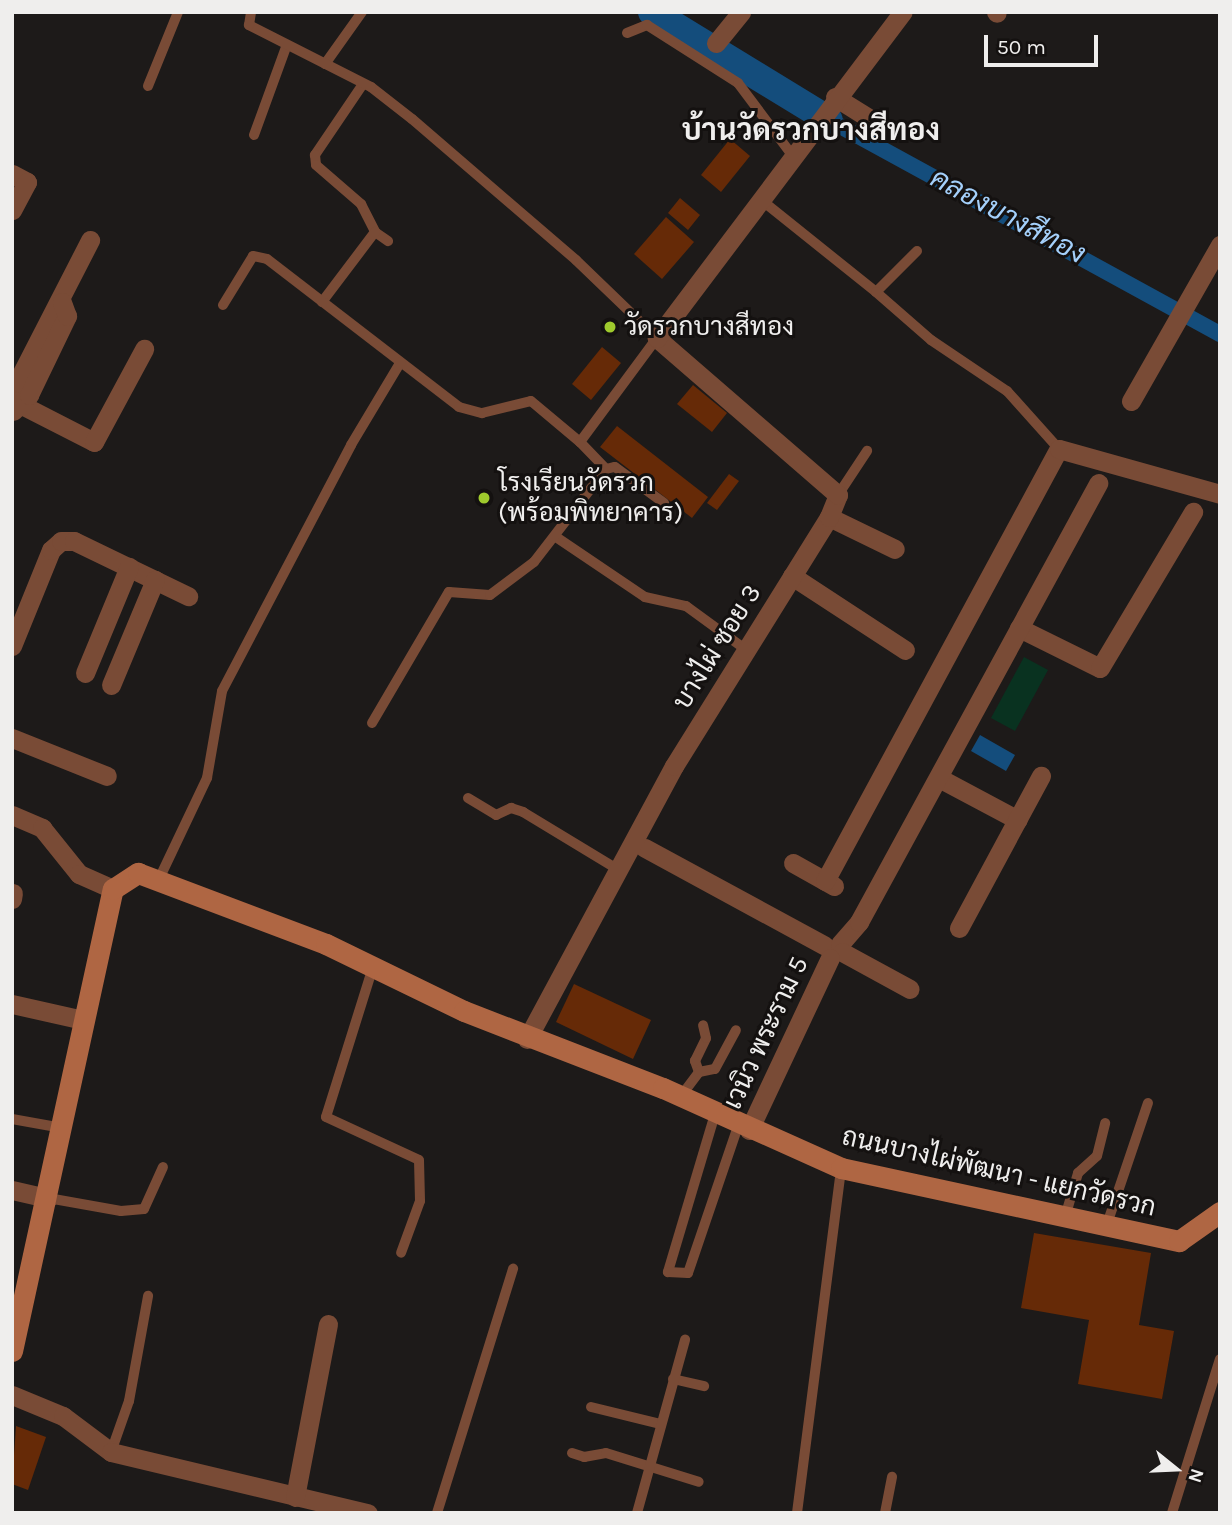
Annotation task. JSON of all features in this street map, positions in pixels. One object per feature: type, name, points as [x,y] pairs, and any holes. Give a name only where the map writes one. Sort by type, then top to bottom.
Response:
[{"type":"street","points":[[716,43],[741,12]]},
{"type":"street","points":[[838,495],[657,338],[814,125],[903,12]]},
{"type":"street","points":[[833,100],[867,117]]},
{"type":"street","points":[[12,174],[27,182],[12,210]]},
{"type":"street","points":[[90,240],[62,302],[54,307],[15,402],[94,442],[144,349]]},
{"type":"street","points":[[1131,401],[1220,245]]},
{"type":"street","points":[[793,863],[830,884],[1059,449],[1220,494]]},
{"type":"street","name":"เวนิว พระราม 5","points":[[743,1128],[834,950],[859,922],[1098,483]]},
{"type":"street","name":"บางไผ่ ซอย 3","points":[[527,1039],[617,869],[745,649],[829,517],[838,495]]},
{"type":"street","points":[[1019,628],[1100,668],[1193,512]]},
{"type":"street","points":[[829,517],[895,549]]},
{"type":"street","points":[[12,646],[51,550],[61,541],[74,541],[188,596]]},
{"type":"street","points":[[85,673],[129,567]]},
{"type":"street","points":[[792,576],[905,650]]},
{"type":"street","points":[[111,685],[155,580]]},
{"type":"street","points":[[12,738],[107,776]]},
{"type":"street","points":[[959,928],[1041,776]]},
{"type":"street","points":[[939,778],[1018,820]]},
{"type":"street","points":[[12,815],[42,828],[79,874],[113,889]]},
{"type":"street","points":[[645,848],[910,989]]},
{"type":"street","points":[[12,1351],[48,1198],[83,1020],[113,889],[138,873],[160,877]]},
{"type":"street","name":"ถนนบางไผ่พัฒนา - แยกวัดรวก","points":[[160,877],[373,967],[527,1039],[680,1097],[743,1128],[841,1168],[1064,1220],[1179,1241],[1220,1212]]},
{"type":"street","points":[[12,1004],[83,1020]]},
{"type":"street","points":[[12,1190],[48,1198]]},
{"type":"street","points":[[295,1497],[328,1324]]},
{"type":"street","points":[[12,1395],[63,1416],[111,1451],[167,1468],[368,1513]]},
{"type":"lane","points":[[148,86],[178,12]]},
{"type":"lane","points":[[251,12],[249,25],[286,47],[363,84],[576,260],[657,338],[580,442]]},
{"type":"lane","points":[[325,64],[362,12]]},
{"type":"lane","points":[[627,33],[647,25],[738,83],[792,155]]},
{"type":"lane","points":[[254,135],[286,47]]},
{"type":"lane","points":[[363,84],[315,155],[316,165],[361,204],[375,232],[388,241]]},
{"type":"lane","points":[[760,199],[931,340],[1007,391],[1059,449]]},
{"type":"lane","points":[[322,302],[375,232]]},
{"type":"lane","points":[[876,292],[917,251]]},
{"type":"lane","points":[[223,305],[253,256],[267,259],[459,407],[482,413],[531,401],[580,442],[606,470]]},
{"type":"lane","points":[[160,877],[207,778],[222,691],[351,445],[400,363]]},
{"type":"lane","points":[[838,495],[867,451]]},
{"type":"lane","points":[[373,723],[449,592],[490,594],[556,537],[606,470],[615,467],[664,503]]},
{"type":"lane","points":[[556,537],[645,597],[686,606],[745,649]]},
{"type":"lane","points":[[468,798],[496,814],[511,808],[523,812],[617,869]]},
{"type":"lane","points":[[373,967],[326,1117],[419,1160],[421,1201],[401,1253]]},
{"type":"lane","points":[[699,1072],[695,1061],[706,1038],[703,1025]]},
{"type":"lane","points":[[680,1097],[699,1072],[715,1069],[736,1030]]},
{"type":"lane","points":[[1106,1228],[1148,1103]]},
{"type":"lane","points":[[715,1114],[668,1272],[688,1273],[743,1128]]},
{"type":"lane","points":[[12,1119],[61,1128]]},
{"type":"lane","points":[[1064,1220],[1078,1173],[1097,1156],[1105,1123]]},
{"type":"lane","points":[[48,1198],[121,1211],[144,1209],[163,1167]]},
{"type":"lane","points":[[797,1513],[841,1168]]},
{"type":"lane","points":[[437,1513],[513,1269]]},
{"type":"lane","points":[[111,1451],[130,1401],[148,1296]]},
{"type":"lane","points":[[636,1513],[685,1340]]},
{"type":"lane","points":[[1172,1513],[1220,1359]]},
{"type":"lane","points":[[673,1379],[704,1387]]},
{"type":"lane","points":[[591,1406],[661,1424]]},
{"type":"lane","points":[[572,1453],[584,1457],[606,1453],[699,1482]]},
{"type":"lane","points":[[885,1513],[892,1477]]},
{"type":"green space","points":[[1024,657],[1048,670],[1015,731],[991,718]]},
{"type":"water","points":[[980,735],[1015,755],[1006,771],[971,751]]},
{"type":"building","points":[[730,139],[750,156],[721,192],[701,175]]},
{"type":"building","points":[[680,198],[700,215],[688,230],[668,213]]},
{"type":"building","points":[[666,217],[694,242],[662,279],[634,254]]},
{"type":"building","points":[[602,347],[621,363],[591,400],[572,384]]},
{"type":"building","points":[[693,385],[727,413],[712,432],[677,404]]},
{"type":"building","points":[[617,426],[708,497],[692,518],[600,447]]},
{"type":"building","points":[[729,474],[739,481],[717,510],[707,503]]},
{"type":"building","points":[[574,984],[651,1020],[633,1059],[556,1022]]},
{"type":"building","points":[[1034,1233],[1151,1253],[1139,1325],[1174,1331],[1162,1399],[1078,1384],[1089,1320],[1021,1308]]},
{"type":"building","points":[[16,1426],[46,1437],[28,1490],[12,1484]]},
{"type":"waterway","name":"คลองบางสีทอง","points":[[652,12],[829,120]]},
{"type":"waterway","name":"คลองบางสีทอง","points":[[829,120],[1220,334]]},
{"type":"place","name":"วัดรวกบางสีทอง","points":[[610,327]]},
{"type":"place","name":"โรงเรียนวัดรวก (พร้อมพิทยาคาร)","points":[[484,498]]},
{"type":"district","name":"บ้านวัดรวกบางสีทอง","points":[[811,130]]}]
